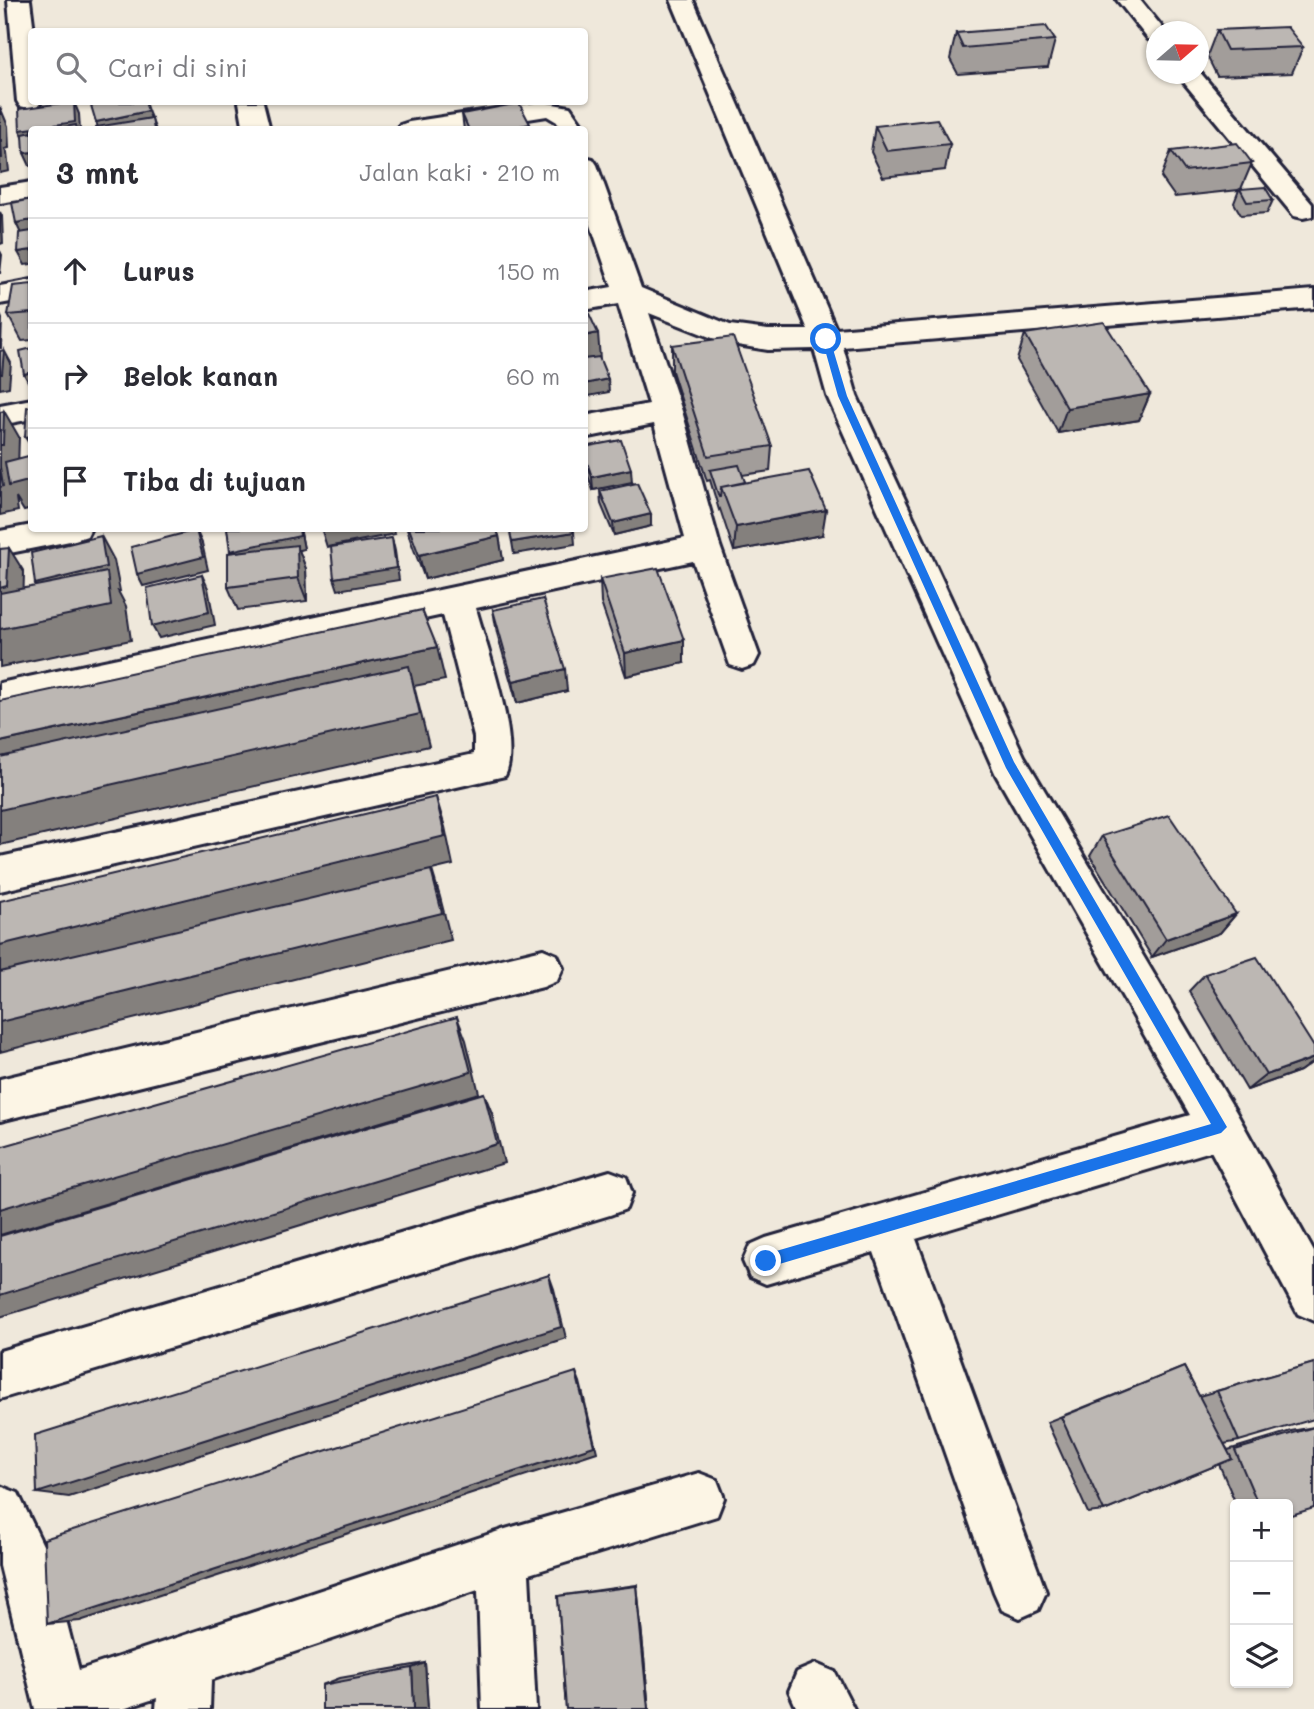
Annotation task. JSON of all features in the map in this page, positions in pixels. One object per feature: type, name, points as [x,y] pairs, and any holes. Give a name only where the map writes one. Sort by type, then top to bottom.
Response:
[{"type":"street","points":[[19,0],[24,102]]},
{"type":"street","points":[[682,0],[826,339],[842,396],[1009,764],[1221,1127],[1314,1298]]},
{"type":"street","points":[[1128,0],[1146,21]]},
{"type":"street","points":[[1198,84],[1310,214]]},
{"type":"street","points":[[252,105],[256,126]]},
{"type":"street","points":[[434,126],[548,108],[559,110],[568,117],[571,126]]},
{"type":"street","points":[[0,195],[28,191]]},
{"type":"street","points":[[589,192],[667,411],[704,546],[742,655]]},
{"type":"street","points":[[0,295],[28,290]]},
{"type":"street","points":[[588,300],[627,293],[725,334],[768,340],[826,339],[1314,299]]},
{"type":"street","points":[[0,415],[28,410]]},
{"type":"street","points":[[588,426],[667,411]]},
{"type":"street","points":[[0,543],[55,532]]},
{"type":"street","points":[[0,697],[704,546]]},
{"type":"street","points":[[0,874],[492,765],[492,737],[457,601]]},
{"type":"street","points":[[0,1100],[543,968]]},
{"type":"street","points":[[766,1261],[1221,1127]]},
{"type":"street","points":[[0,1375],[610,1193]]},
{"type":"street","points":[[888,1223],[900,1263],[1020,1592]]},
{"type":"street","points":[[0,1511],[25,1562],[62,1706],[184,1685],[502,1556],[699,1498]]},
{"type":"street","points":[[502,1556],[509,1709]]},
{"type":"building","points":[[1046,26],[1055,40],[963,48],[956,33]]},
{"type":"building","points":[[1287,27],[1303,47],[1227,50],[1217,30]]},
{"type":"building","points":[[74,105],[75,122],[28,126],[28,129],[20,130],[19,109]]},
{"type":"building","points":[[91,105],[146,105],[148,111],[96,122]]},
{"type":"building","points":[[520,105],[530,124],[467,126],[462,114]]},
{"type":"building","points":[[152,118],[153,126],[102,126]]},
{"type":"building","points":[[937,119],[950,144],[887,151],[875,126]]},
{"type":"building","points":[[28,133],[28,152],[24,153],[23,134]]},
{"type":"building","points":[[1237,143],[1252,163],[1185,171],[1171,151]]},
{"type":"building","points":[[1265,187],[1273,200],[1247,202],[1240,189]]},
{"type":"building","points":[[28,200],[28,221],[16,223],[12,203]]},
{"type":"building","points":[[28,232],[28,251],[18,252],[19,233]]},
{"type":"building","points":[[28,284],[28,313],[8,315],[13,286]]},
{"type":"building","points":[[588,312],[598,333],[588,335]]},
{"type":"building","points":[[1104,322],[1150,394],[1067,408],[1025,334]]},
{"type":"building","points":[[733,337],[772,446],[708,456],[672,345]]},
{"type":"building","points":[[28,349],[28,373],[24,374],[20,351]]},
{"type":"building","points":[[4,350],[2,374],[0,374],[0,351]]},
{"type":"building","points":[[599,357],[608,379],[588,383],[588,358]]},
{"type":"building","points":[[27,407],[28,437],[25,437]]},
{"type":"building","points":[[4,411],[3,445],[0,445],[0,412]]},
{"type":"building","points":[[621,440],[631,469],[592,477],[588,465],[588,446]]},
{"type":"building","points":[[28,456],[28,481],[9,486],[5,462]]},
{"type":"building","points":[[739,465],[745,482],[721,487],[719,497],[710,470]]},
{"type":"building","points":[[809,471],[826,510],[736,527],[721,487]]},
{"type":"building","points":[[637,483],[651,514],[613,523],[600,491]]},
{"type":"building","points":[[197,532],[203,557],[137,574],[131,547]]},
{"type":"building","points":[[228,532],[300,532],[300,536],[230,551]]},
{"type":"building","points":[[410,532],[498,532],[499,536],[419,555]]},
{"type":"building","points":[[510,532],[574,532],[512,542]]},
{"type":"building","points":[[101,536],[106,567],[35,584],[31,553]]},
{"type":"building","points":[[392,538],[396,568],[334,578],[331,547]]},
{"type":"building","points":[[297,545],[298,578],[228,587],[228,553]]},
{"type":"building","points":[[9,548],[7,586],[0,588],[0,549]]},
{"type":"building","points":[[658,568],[684,640],[625,653],[600,579]]},
{"type":"building","points":[[107,572],[111,606],[0,629],[0,593]]},
{"type":"building","points":[[202,575],[209,612],[152,626],[147,588]]},
{"type":"building","points":[[543,599],[565,669],[513,681],[493,610]]},
{"type":"building","points":[[422,610],[437,647],[0,742],[0,701]]},
{"type":"building","points":[[409,666],[420,714],[0,810],[0,757]]},
{"type":"building","points":[[436,797],[445,836],[0,945],[0,901]]},
{"type":"building","points":[[1169,815],[1236,914],[1166,939],[1102,836]]},
{"type":"building","points":[[431,870],[442,913],[0,1022],[0,972]]},
{"type":"building","points":[[1257,957],[1314,1047],[1314,1058],[1266,1075],[1205,974]]},
{"type":"building","points":[[457,1017],[471,1072],[0,1209],[0,1147]]},
{"type":"building","points":[[484,1093],[497,1144],[0,1295],[0,1236]]},
{"type":"building","points":[[549,1275],[561,1327],[37,1493],[35,1435]]},
{"type":"building","points":[[1314,1363],[1314,1419],[1239,1441],[1217,1391]]},
{"type":"building","points":[[1184,1367],[1232,1459],[1104,1511],[1061,1417]]},
{"type":"building","points":[[576,1372],[594,1446],[47,1624],[44,1539]]},
{"type":"building","points":[[1314,1427],[1314,1508],[1293,1514],[1293,1499],[1256,1499],[1235,1450]]},
{"type":"building","points":[[636,1586],[648,1709],[566,1709],[558,1596]]},
{"type":"building","points":[[412,1668],[414,1709],[322,1709],[322,1685]]},
{"type":"route","points":[[766,1261],[1221,1127],[1009,764],[842,396],[826,339]]}]
